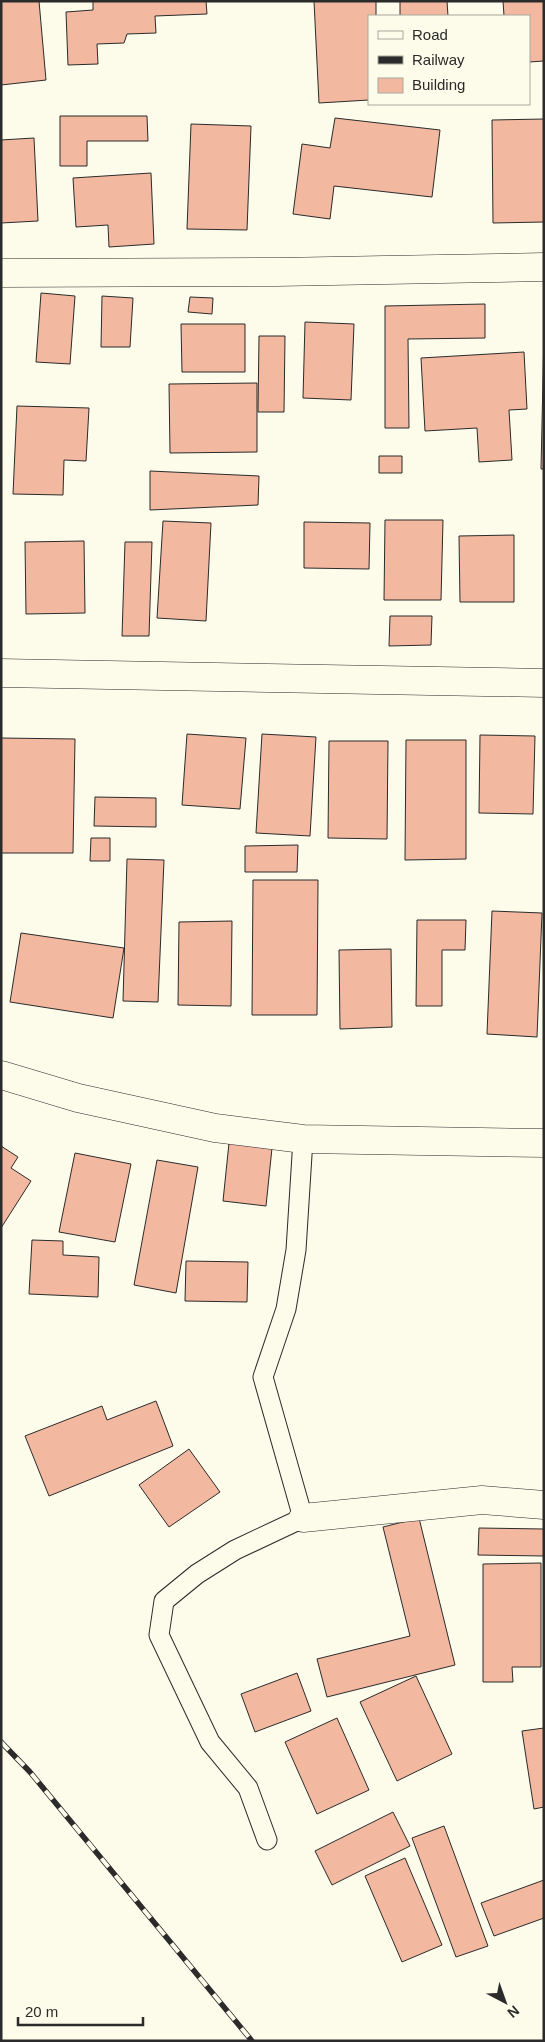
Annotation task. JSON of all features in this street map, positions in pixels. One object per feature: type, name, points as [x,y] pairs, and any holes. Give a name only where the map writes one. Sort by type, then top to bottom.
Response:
[{"type":"street","points":[[1,273],[277,272],[544,266]]},
{"type":"street","points":[[1,673],[544,683]]},
{"type":"street","points":[[1,1075],[78,1098],[214,1128],[303,1140],[544,1143]]},
{"type":"street","points":[[303,1518],[482,1500],[544,1505]]},
{"type":"lane","points":[[267,1840],[248,1788],[210,1742],[159,1635],[164,1601],[197,1574],[235,1550],[303,1518],[263,1377],[286,1309],[296,1250],[303,1140]]},
{"type":"building","points":[[1,1],[39,1],[46,80],[1,85]]},
{"type":"building","points":[[93,1],[206,1],[207,14],[155,16],[156,33],[127,34],[124,43],[97,44],[98,64],[68,65],[66,12],[93,10]]},
{"type":"building","points":[[314,1],[376,1],[376,15],[368,15],[368,100],[319,103]]},
{"type":"building","points":[[400,1],[447,1],[448,15],[400,15]]},
{"type":"building","points":[[503,1],[544,1],[544,61],[530,62],[530,15],[504,15]]},
{"type":"building","points":[[60,116],[147,116],[148,141],[87,141],[87,166],[60,166]]},
{"type":"building","points":[[335,118],[440,130],[432,197],[334,186],[330,219],[293,214],[302,144],[330,148]]},
{"type":"building","points":[[544,119],[544,222],[493,223],[492,120]]},
{"type":"building","points":[[191,124],[251,126],[247,230],[187,229]]},
{"type":"building","points":[[34,138],[38,221],[1,223],[1,140]]},
{"type":"building","points":[[151,173],[154,244],[109,247],[108,225],[76,227],[73,178]]},
{"type":"building","points":[[41,293],[75,296],[70,364],[36,362]]},
{"type":"building","points":[[102,296],[133,298],[130,347],[101,347]]},
{"type":"building","points":[[190,297],[213,298],[212,314],[188,312]]},
{"type":"building","points":[[485,304],[485,338],[408,339],[409,428],[385,428],[385,306]]},
{"type":"building","points":[[305,322],[354,324],[351,400],[303,398]]},
{"type":"building","points":[[181,324],[245,324],[245,372],[182,372]]},
{"type":"building","points":[[544,332],[544,469],[541,469]]},
{"type":"building","points":[[259,336],[285,336],[284,412],[258,412]]},
{"type":"building","points":[[524,352],[527,409],[509,410],[512,460],[479,462],[477,428],[425,431],[421,358]]},
{"type":"building","points":[[257,383],[257,452],[170,453],[169,384]]},
{"type":"building","points":[[17,406],[89,408],[86,461],[64,460],[63,495],[13,494]]},
{"type":"building","points":[[379,456],[402,456],[402,473],[379,473]]},
{"type":"building","points":[[150,471],[259,476],[258,505],[150,510]]},
{"type":"building","points":[[385,520],[443,520],[441,600],[384,600]]},
{"type":"building","points":[[163,521],[211,523],[206,621],[157,618]]},
{"type":"building","points":[[304,522],[370,523],[369,569],[304,568]]},
{"type":"building","points":[[514,535],[514,602],[460,602],[459,536]]},
{"type":"building","points":[[84,541],[85,613],[26,614],[25,542]]},
{"type":"building","points":[[125,542],[152,542],[149,636],[122,636]]},
{"type":"building","points":[[390,616],[432,616],[431,645],[389,646]]},
{"type":"building","points":[[187,734],[246,738],[240,809],[182,805]]},
{"type":"building","points":[[262,734],[316,737],[310,836],[256,833]]},
{"type":"building","points":[[480,735],[535,736],[533,814],[479,813]]},
{"type":"building","points":[[1,738],[75,739],[73,853],[1,853]]},
{"type":"building","points":[[406,740],[466,740],[466,859],[405,860]]},
{"type":"building","points":[[329,741],[388,741],[387,839],[328,838]]},
{"type":"building","points":[[95,797],[156,798],[156,827],[94,826]]},
{"type":"building","points":[[91,838],[110,838],[110,861],[90,861]]},
{"type":"building","points":[[298,845],[297,872],[245,872],[245,846]]},
{"type":"building","points":[[127,859],[164,860],[158,1002],[123,1001]]},
{"type":"building","points":[[253,880],[318,880],[317,1015],[252,1015]]},
{"type":"building","points":[[492,911],[542,913],[537,1037],[487,1034]]},
{"type":"building","points":[[417,920],[466,920],[465,950],[442,950],[442,1006],[416,1006]]},
{"type":"building","points":[[232,921],[231,1006],[178,1005],[179,922]]},
{"type":"building","points":[[21,933],[124,948],[113,1018],[10,1002]]},
{"type":"building","points":[[391,949],[392,1027],[340,1029],[339,950]]},
{"type":"building","points":[[229,1143],[272,1148],[266,1206],[223,1201]]},
{"type":"building","points":[[1,1146],[18,1157],[11,1168],[31,1181],[1,1228]]},
{"type":"building","points":[[75,1153],[131,1164],[115,1242],[59,1232]]},
{"type":"building","points":[[157,1160],[198,1167],[176,1293],[134,1285]]},
{"type":"building","points":[[32,1240],[63,1241],[63,1255],[99,1257],[98,1297],[29,1294]]},
{"type":"building","points":[[186,1261],[248,1262],[247,1302],[185,1301]]},
{"type":"building","points":[[156,1401],[173,1446],[49,1496],[25,1436],[102,1406],[107,1420]]},
{"type":"building","points":[[189,1449],[220,1492],[169,1527],[139,1485]]},
{"type":"building","points":[[419,1518],[455,1665],[327,1697],[317,1659],[410,1636],[383,1527]]},
{"type":"building","points":[[479,1528],[544,1529],[544,1556],[478,1555]]},
{"type":"building","points":[[541,1563],[541,1667],[512,1667],[513,1682],[483,1682],[483,1564]]},
{"type":"building","points":[[297,1673],[311,1711],[255,1732],[241,1694]]},
{"type":"building","points":[[416,1676],[452,1754],[397,1781],[360,1702]]},
{"type":"building","points":[[337,1718],[369,1790],[317,1814],[285,1742]]},
{"type":"building","points":[[544,1728],[544,1807],[534,1809],[522,1731]]},
{"type":"building","points":[[393,1812],[410,1846],[332,1885],[315,1851]]},
{"type":"building","points":[[444,1826],[488,1946],[456,1957],[412,1838]]},
{"type":"building","points":[[405,1858],[442,1945],[402,1962],[365,1876]]},
{"type":"building","points":[[544,1880],[544,1918],[494,1936],[481,1903]]},
{"type":"railway","points":[[1,1742],[30,1772],[252,2041]]}]
